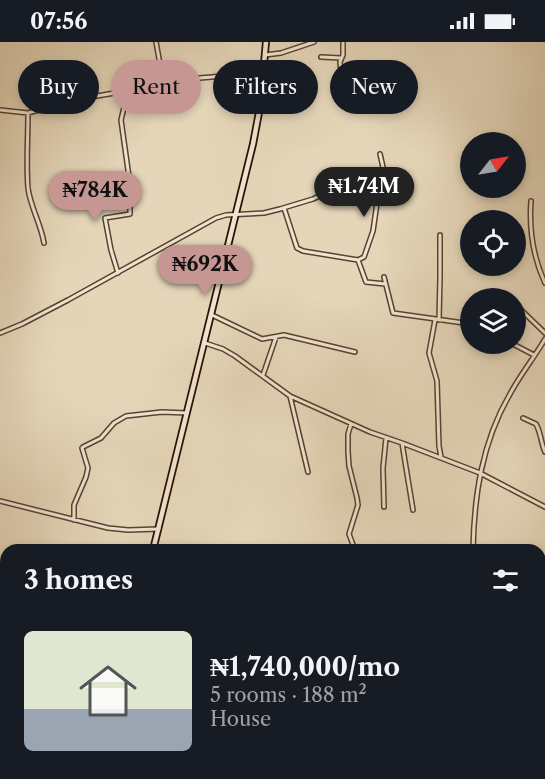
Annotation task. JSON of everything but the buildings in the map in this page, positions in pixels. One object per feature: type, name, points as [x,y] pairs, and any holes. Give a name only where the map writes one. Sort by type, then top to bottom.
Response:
[{"type":"main road","points":[[265,60],[266,42]]},
{"type":"main road","points":[[155,544],[237,214],[259,114]]},
{"type":"street","points":[[156,42],[159,60]]},
{"type":"street","points":[[266,55],[281,53],[314,42]]},
{"type":"street","points":[[321,57],[341,58],[343,42]]},
{"type":"street","points":[[0,110],[18,112]]},
{"type":"street","points":[[28,114],[28,189],[44,243]]},
{"type":"street","points":[[118,273],[105,218],[130,214],[130,184],[121,120],[122,114]]},
{"type":"street","points":[[0,333],[40,315],[216,218],[226,215],[264,213],[313,199],[345,184],[385,176],[380,154]]},
{"type":"street","points":[[284,208],[297,248],[358,260],[364,257],[373,231],[378,196],[366,180]]},
{"type":"street","points":[[531,201],[531,234],[545,283]]},
{"type":"street","points":[[440,235],[437,320],[429,353],[437,381],[441,458]]},
{"type":"street","points":[[358,260],[366,282],[385,284]]},
{"type":"street","points":[[384,277],[393,313],[460,323]]},
{"type":"street","points":[[212,315],[262,339],[284,335],[293,336],[355,352]]},
{"type":"street","points":[[526,315],[545,333]]},
{"type":"street","points":[[262,376],[276,337]]},
{"type":"street","points":[[472,544],[480,473],[490,436],[518,380],[545,339]]},
{"type":"street","points":[[205,344],[229,352],[291,396],[351,424],[480,473],[545,507]]},
{"type":"street","points":[[526,351],[534,355]]},
{"type":"street","points":[[291,396],[308,472]]},
{"type":"street","points":[[74,520],[74,505],[88,468],[83,447],[101,438],[114,423],[126,416],[187,412]]},
{"type":"street","points":[[523,418],[536,424],[545,452]]},
{"type":"street","points":[[351,424],[347,441],[349,466],[358,505],[350,534],[353,544]]},
{"type":"street","points":[[384,507],[383,468],[386,438]]},
{"type":"street","points":[[402,443],[413,510]]},
{"type":"street","points":[[0,501],[108,528],[159,529]]}]
